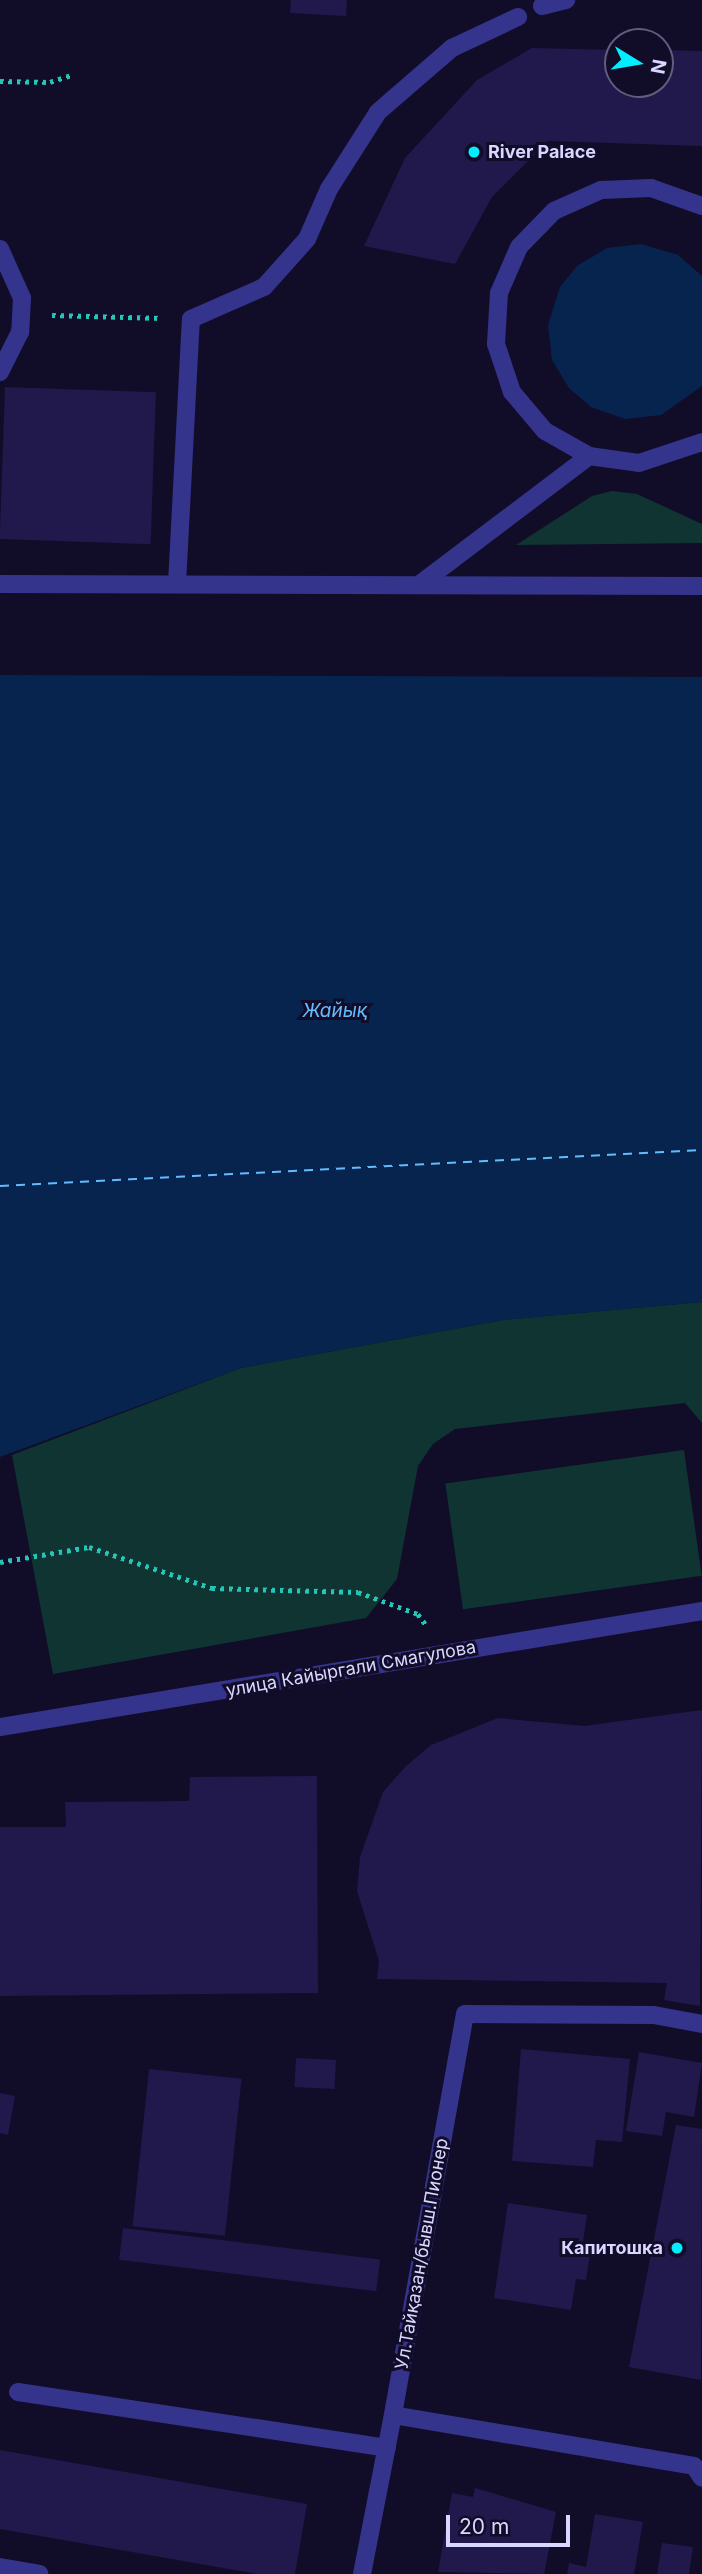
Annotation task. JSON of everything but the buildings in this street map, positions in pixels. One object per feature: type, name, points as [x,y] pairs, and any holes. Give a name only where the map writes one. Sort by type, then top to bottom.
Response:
[{"type":"street","points":[[542,6],[566,0]]},
{"type":"street","points":[[177,584],[191,318],[264,287],[307,239],[330,188],[377,112],[452,48],[518,17]]},
{"type":"street","points":[[697,451],[639,463],[589,456],[545,431],[512,393],[496,344],[499,293],[519,247],[554,211],[601,190],[651,188],[702,206]]},
{"type":"street","points":[[0,249],[22,298],[21,314],[0,372]]},
{"type":"street","points":[[420,584],[589,456]]},
{"type":"street","points":[[0,584],[702,586]]},
{"type":"street","name":"улица Кайыргали Смагулова","points":[[0,1727],[702,1611]]},
{"type":"street","name":"Ул.Тайқазан/бывш.Пионер","points":[[393,2415],[465,2014],[654,2015],[702,2024]]},
{"type":"street","points":[[18,2392],[387,2448]]},
{"type":"street","points":[[362,2574],[393,2415],[694,2466],[702,2478]]},
{"type":"street","points":[[0,2567],[40,2574]]},
{"type":"path","points":[[0,81],[50,82],[72,75]]},
{"type":"path","points":[[21,314],[191,318]]},
{"type":"path","points":[[0,1562],[89,1547],[212,1588],[358,1592],[418,1614],[445,1653]]},
{"type":"green space","points":[[612,491],[637,494],[702,524],[702,543],[516,545],[592,496]]},
{"type":"green space","points":[[702,1302],[702,1423],[685,1403],[455,1429],[433,1444],[418,1466],[397,1579],[366,1618],[53,1674],[12,1455],[241,1368],[503,1320]]},
{"type":"green space","points":[[684,1450],[702,1576],[463,1609],[445,1484]]},
{"type":"water","points":[[641,244],[678,255],[702,276],[702,386],[661,415],[625,419],[591,407],[569,388],[552,360],[548,325],[560,287],[577,266],[607,248]]},
{"type":"water","name":"Жайық","points":[[0,675],[702,677],[702,1302],[503,1320],[241,1368],[0,1457]]},
{"type":"ferry route","points":[[0,1186],[702,1150]]},
{"type":"place","name":"River Palace","points":[[474,152]]},
{"type":"place","name":"Капитошка","points":[[677,2248]]}]
